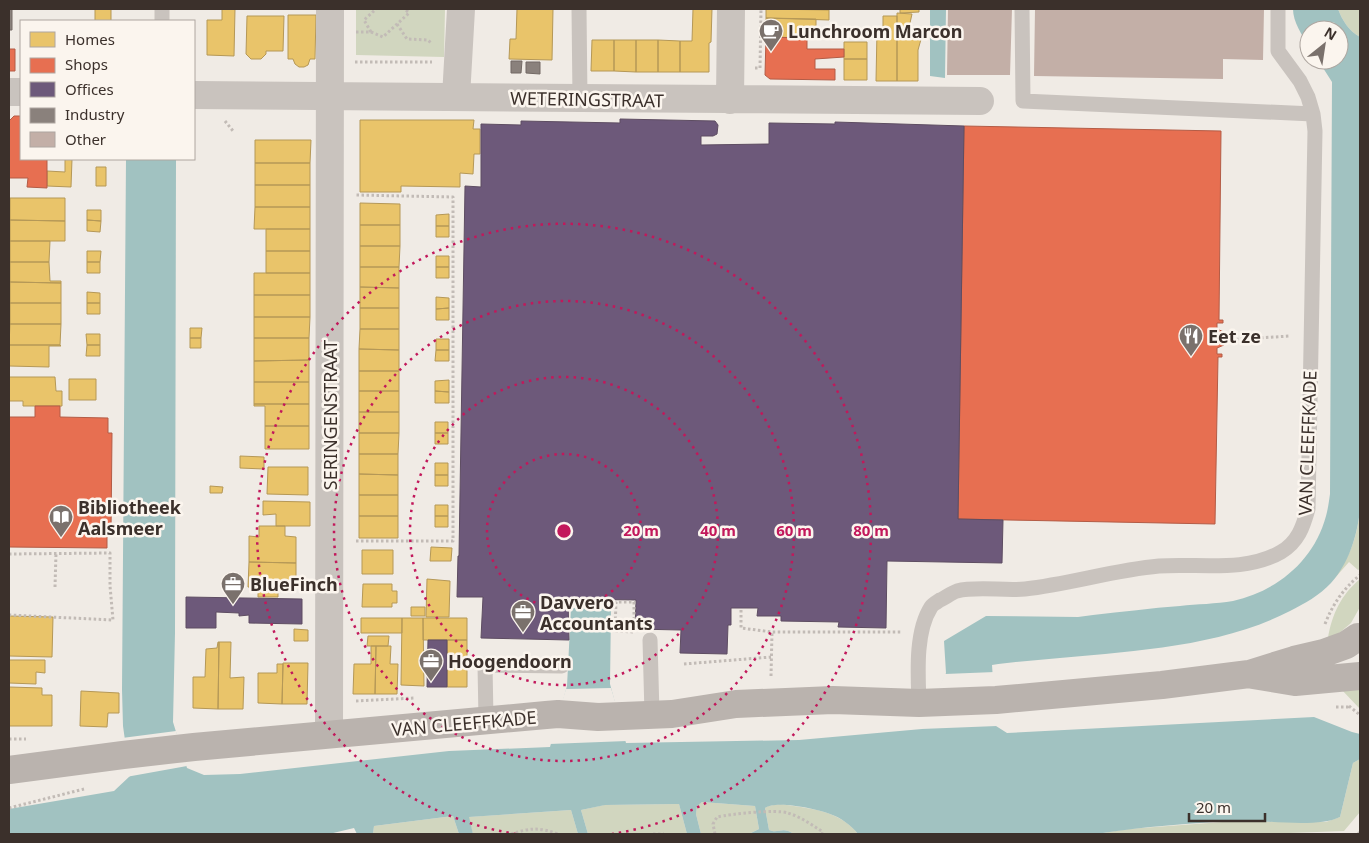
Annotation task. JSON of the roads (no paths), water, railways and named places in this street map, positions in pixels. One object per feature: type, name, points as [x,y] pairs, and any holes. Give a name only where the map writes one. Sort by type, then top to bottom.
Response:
[{"type":"main road","name":"VAN CLEEFFKADE","points":[[9,770],[123,755],[329,734],[558,714],[598,717],[675,714],[746,703],[833,700],[926,702],[996,700],[1153,686],[1249,674],[1360,641]]},
{"type":"main road","name":"VAN CLEEFFKADE","points":[[1249,674],[1295,682],[1360,676]]},
{"type":"street","name":"SERINGENSTRAAT","points":[[329,734],[330,9]]},
{"type":"street","points":[[456,97],[451,62],[461,9]]},
{"type":"street","points":[[730,9],[730,100]]},
{"type":"street","name":"WETERINGSTRAAT","points":[[195,95],[980,101]]},
{"type":"lane","points":[[579,9],[580,98]]},
{"type":"lane","points":[[1022,9],[1022,101],[1313,114]]},
{"type":"lane","name":"VAN CLEEFFKADE","points":[[926,702],[918,654],[922,631],[932,605],[956,591],[1022,589],[1157,566],[1235,565],[1258,562],[1281,552],[1294,542],[1303,528],[1308,509],[1315,131],[1308,97],[1300,81],[1278,51],[1278,9]]},
{"type":"lane","points":[[650,640],[652,714]]},
{"type":"lane","points":[[486,720],[485,665],[562,666]]},
{"type":"water","points":[[930,9],[946,9],[945,78],[930,76]]},
{"type":"water","points":[[1293,9],[1338,9],[1344,20],[1299,20],[1299,29]]},
{"type":"water","points":[[1349,28],[1360,37],[1360,510],[1357,530],[1343,567],[1331,583],[1312,599],[1290,611],[1233,633],[1172,646],[992,665],[996,726],[1007,733],[1314,717],[1360,734],[1360,759],[1353,763],[1340,817],[1330,821],[1303,823],[1246,821],[1200,823],[1096,834],[858,834],[846,822],[834,815],[807,808],[778,805],[765,808],[769,830],[783,830],[794,834],[749,834],[759,829],[755,806],[702,802],[697,806],[696,814],[701,834],[687,834],[679,804],[605,805],[581,810],[588,834],[578,834],[571,810],[469,817],[473,834],[459,834],[453,816],[374,826],[373,834],[357,834],[354,828],[329,834],[9,834],[9,809],[114,791],[130,776],[123,726],[122,690],[126,160],[176,160],[175,633],[173,722],[187,768],[204,775],[240,774],[449,751],[550,747],[567,686],[571,608],[611,609],[610,684],[626,743],[799,740],[922,729],[946,673],[944,641],[986,616],[1078,617],[1233,601],[1264,590],[1279,582],[1303,560],[1313,547],[1320,532],[1327,513],[1330,494],[1332,82],[1324,70],[1349,70]]},
{"type":"place","name":"Lunchroom Marcon","points":[[771,52]]},
{"type":"place","name":"Eet ze","points":[[1191,357]]},
{"type":"place","name":"Bibliotheek Aalsmeer","points":[[61,538]]},
{"type":"place","name":"BlueFinch","points":[[233,605]]},
{"type":"place","name":"Davvero Accountants","points":[[523,633]]},
{"type":"place","name":"Hoogendoorn","points":[[431,682]]}]
